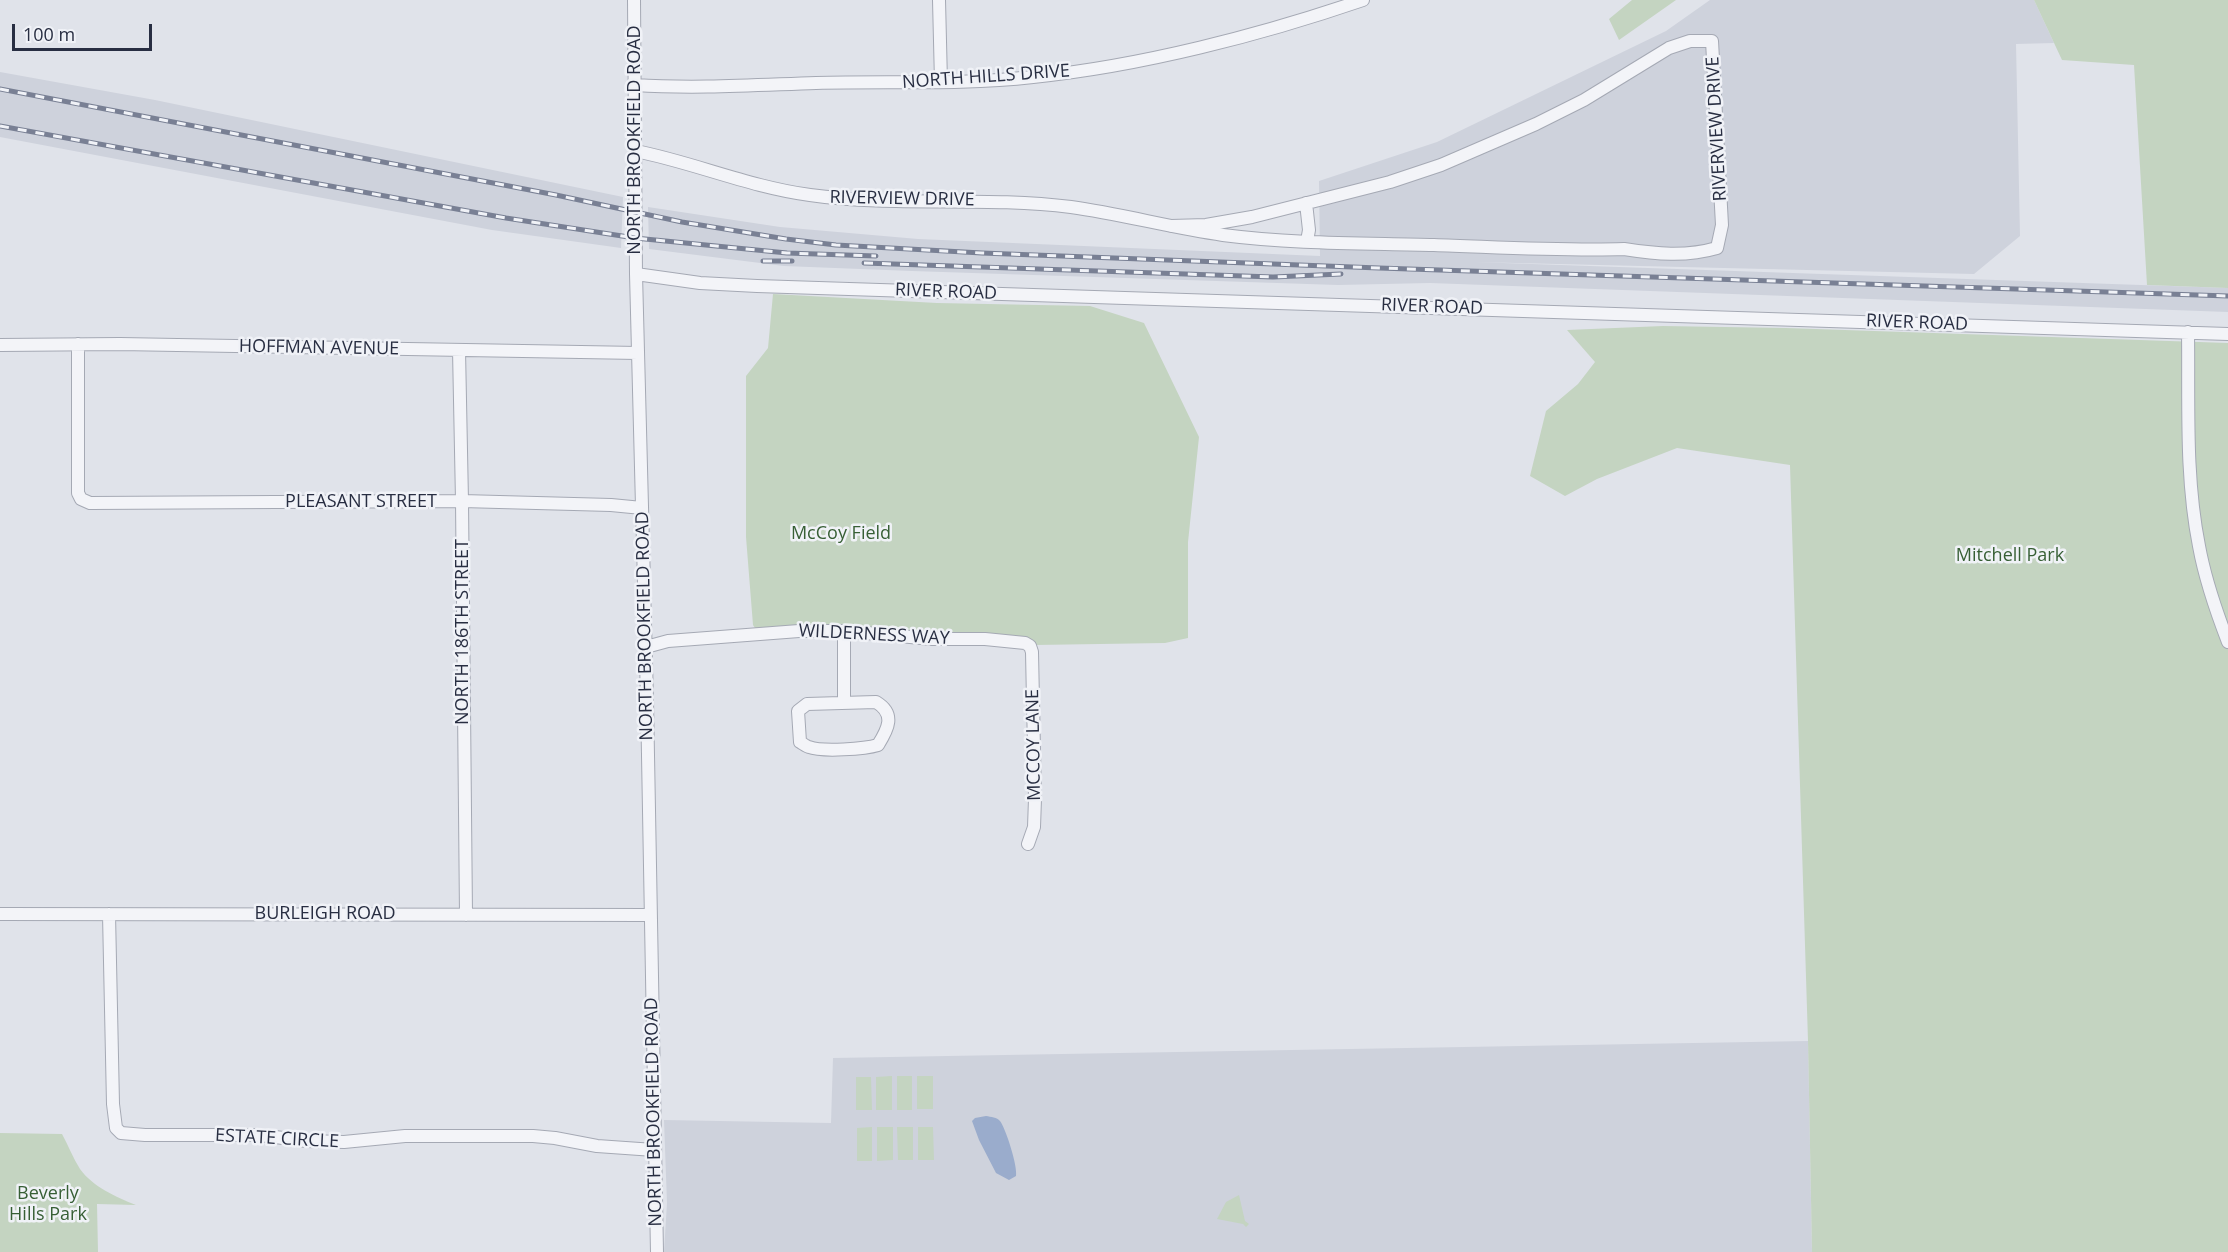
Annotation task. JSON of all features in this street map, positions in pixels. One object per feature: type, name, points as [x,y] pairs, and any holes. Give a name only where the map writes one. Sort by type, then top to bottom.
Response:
[{"type":"street","name":"NORTH BROOKFIELD ROAD","points":[[634,0],[636,274],[646,647],[657,1252]]},
{"type":"street","points":[[939,0],[941,82]]},
{"type":"street","name":"NORTH HILLS DRIVE","points":[[635,85],[708,87],[941,82],[1034,77],[1106,66],[1228,40],[1364,0]]},
{"type":"street","name":"RIVERVIEW DRIVE","points":[[636,151],[738,180],[809,195],[882,200],[1024,203],[1071,207],[1171,226],[1226,235],[1308,241],[1387,245],[1624,249],[1659,254],[1695,253],[1717,248],[1722,225],[1712,40],[1690,41],[1669,48],[1584,100],[1536,124],[1441,165],[1390,182],[1220,223],[1171,226]]},
{"type":"street","points":[[1306,203],[1308,241]]},
{"type":"street","name":"RIVER ROAD","points":[[636,274],[700,283],[757,286],[2228,333]]},
{"type":"street","points":[[2188,332],[2189,457],[2193,508],[2205,571],[2228,642]]},
{"type":"street","name":"HOFFMAN AVENUE","points":[[0,345],[78,344],[638,353]]},
{"type":"street","name":"PLEASANT STREET","points":[[78,344],[78,493],[81,499],[90,503],[462,501],[642,508]]},
{"type":"street","name":"NORTH 186TH STREET","points":[[459,350],[466,915]]},
{"type":"street","name":"WILDERNESS WAY","points":[[646,647],[668,641],[800,631],[844,631],[932,639],[1016,640],[1030,646]]},
{"type":"street","points":[[844,631],[844,703]]},
{"type":"street","name":"MCCOY LANE","points":[[1028,843],[1034,827],[1035,799],[1032,652],[1030,646]]},
{"type":"street","points":[[876,702],[884,707],[888,715],[888,723],[878,745],[860,748],[821,748],[808,747],[800,742],[798,711],[802,707],[807,704],[844,703],[876,702]]},
{"type":"street","name":"BURLEIGH ROAD","points":[[0,914],[650,915]]},
{"type":"street","name":"ESTATE CIRCLE","points":[[109,914],[113,1104],[116,1128],[121,1133],[260,1135],[306,1141],[344,1142],[405,1136],[533,1136],[607,1148],[654,1150]]},
{"type":"shaded area","points":[[1710,0],[2034,0],[2054,43],[2016,44],[2020,236],[1974,274],[1474,262],[2228,288],[2228,312],[1430,283],[1338,285],[784,266],[649,249],[648,207],[780,227],[918,239],[1320,256],[1319,181],[1437,142],[1666,31]]},
{"type":"shaded area","points":[[0,72],[155,100],[623,197],[621,248],[492,230],[0,137]]},
{"type":"shaded area","points":[[1808,1041],[1812,1252],[664,1252],[667,1203],[664,1120],[831,1123],[833,1058]]},
{"type":"green space","points":[[1632,0],[1676,0],[1619,40],[1609,19]]},
{"type":"green space","points":[[2034,0],[2228,0],[2228,288],[2147,285],[2134,65],[2062,60]]},
{"type":"green space","name":"McCoy Field","points":[[773,294],[937,303],[1090,306],[1144,323],[1199,437],[1188,542],[1188,638],[1165,643],[1035,645],[757,631],[753,625],[746,537],[746,376],[768,348]]},
{"type":"green space","name":"Mitchell Park","points":[[1663,326],[2228,343],[2228,1252],[1812,1252],[1808,1041],[1790,465],[1677,448],[1597,479],[1565,496],[1530,476],[1546,411],[1578,384],[1595,362],[1567,330]]},
{"type":"green space","points":[[892,1076],[892,1110],[876,1110],[876,1077]]},
{"type":"green space","points":[[897,1076],[912,1076],[912,1110],[897,1110]]},
{"type":"green space","points":[[917,1076],[933,1076],[933,1109],[917,1109]]},
{"type":"green space","points":[[856,1077],[871,1077],[872,1110],[856,1110]]},
{"type":"green space","points":[[872,1127],[872,1161],[857,1161],[857,1128]]},
{"type":"green space","points":[[877,1127],[893,1127],[893,1160],[877,1161]]},
{"type":"green space","points":[[897,1127],[913,1127],[913,1160],[898,1160]]},
{"type":"green space","points":[[918,1127],[933,1127],[934,1160],[918,1160]]},
{"type":"green space","name":"Beverly Hills Park","points":[[0,1133],[62,1134],[77,1165],[91,1181],[105,1191],[136,1205],[97,1204],[98,1252],[0,1252]]},
{"type":"green space","points":[[1239,1195],[1245,1221],[1249,1224],[1246,1227],[1243,1224],[1217,1219],[1226,1202]]},
{"type":"water","points":[[986,1116],[1000,1121],[1008,1140],[1016,1171],[1016,1176],[1009,1180],[996,1173],[972,1121],[975,1118]]},
{"type":"railway","points":[[0,89],[556,195],[682,222],[836,245],[982,253],[1379,268],[2228,296]]},
{"type":"railway","points":[[0,126],[506,218],[635,238],[787,253],[876,256]]},
{"type":"railway","points":[[763,261],[792,261]]},
{"type":"railway","points":[[864,263],[1273,277],[1341,274]]}]
